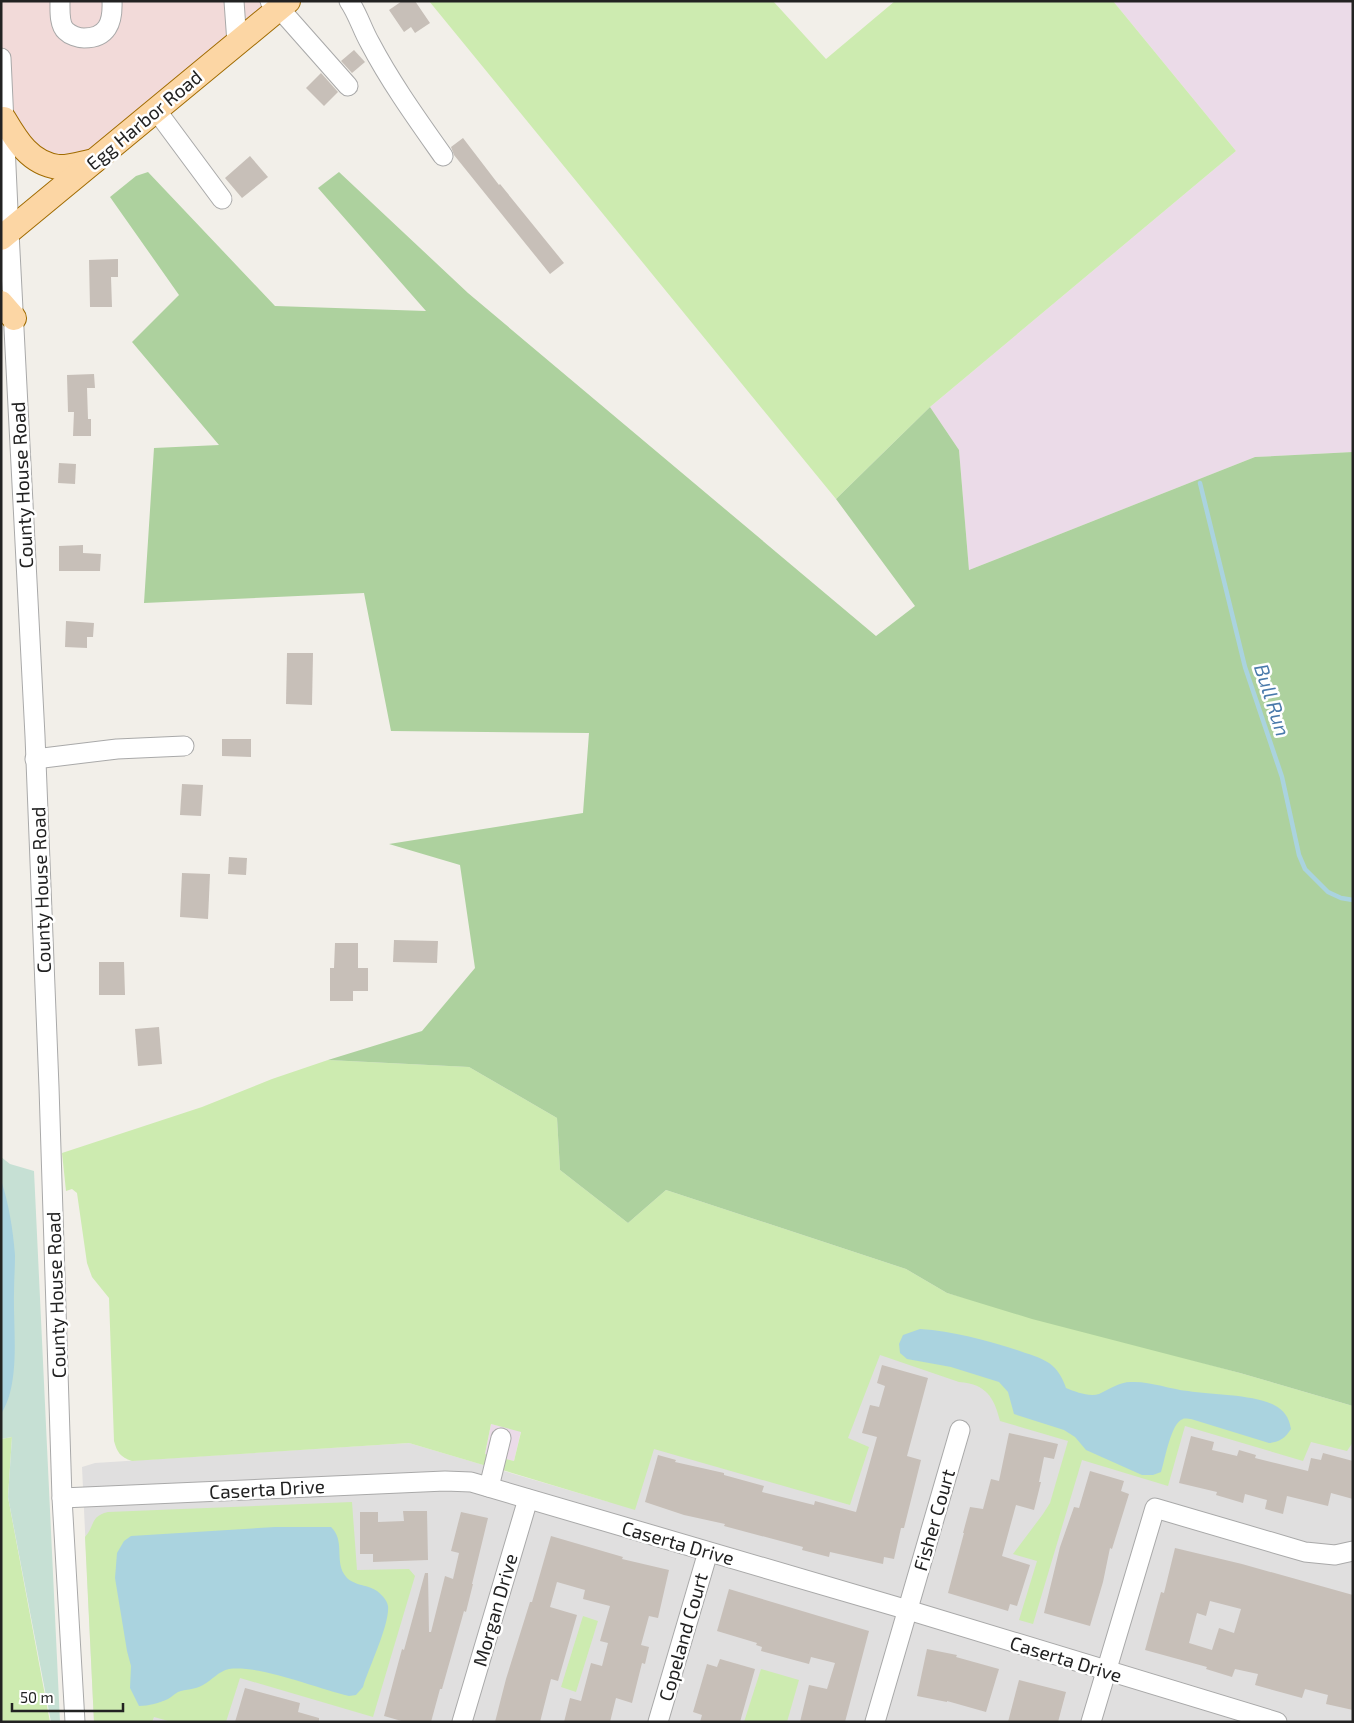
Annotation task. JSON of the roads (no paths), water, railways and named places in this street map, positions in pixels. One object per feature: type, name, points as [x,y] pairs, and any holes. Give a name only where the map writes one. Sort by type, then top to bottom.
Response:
[{"type":"main road","name":"Egg Harbor Road","points":[[5,235],[237,43],[279,4]]},
{"type":"main road","points":[[4,119],[18,143],[28,154],[42,162],[60,167],[95,160]]},
{"type":"street","points":[[60,1],[60,19],[65,30],[78,38],[92,38],[103,34],[110,23],[112,1]]},
{"type":"street","points":[[234,1],[237,43]]},
{"type":"street","points":[[349,1],[369,42],[403,99],[443,156]]},
{"type":"street","points":[[279,4],[348,86]]},
{"type":"street","name":"County House Road","points":[[1,58],[8,311],[35,759],[49,1087],[62,1498],[75,1722]]},
{"type":"street","points":[[156,110],[222,199]]},
{"type":"street","points":[[35,759],[118,749],[184,746]]},
{"type":"street","name":"Fisher Court","points":[[875,1722],[960,1430]]},
{"type":"street","points":[[489,1487],[501,1438]]},
{"type":"street","name":"Caserta Drive","points":[[62,1498],[466,1481],[908,1610],[1277,1722]]},
{"type":"street","name":"Morgan Drive","points":[[462,1722],[528,1499]]},
{"type":"street","points":[[1091,1722],[1155,1508],[1305,1552],[1336,1555],[1353,1551]]},
{"type":"street","name":"Copeland Court","points":[[658,1722],[708,1552]]},
{"type":"water","points":[[1,1180],[10,1217],[15,1255],[15,1355],[11,1387],[1,1414]]},
{"type":"water","points":[[920,1329],[969,1336],[1038,1357],[1055,1368],[1066,1388],[1082,1394],[1099,1394],[1122,1383],[1138,1382],[1174,1389],[1255,1399],[1278,1407],[1286,1414],[1291,1429],[1282,1439],[1269,1443],[1191,1419],[1184,1419],[1175,1427],[1161,1472],[1153,1475],[1142,1475],[1086,1450],[1075,1437],[1064,1430],[1014,1414],[1008,1392],[999,1382],[951,1367],[907,1359],[900,1353],[899,1344],[903,1335]]},
{"type":"water","points":[[275,1527],[331,1527],[338,1538],[341,1568],[344,1574],[351,1581],[377,1591],[387,1602],[388,1614],[386,1623],[363,1687],[356,1695],[349,1696],[256,1670],[229,1669],[200,1687],[178,1692],[158,1703],[139,1706],[130,1688],[131,1666],[115,1578],[117,1553],[124,1541],[131,1536]]},
{"type":"waterway","name":"Bull Run","points":[[1200,483],[1245,667],[1282,777],[1299,855],[1305,869],[1328,892],[1341,898],[1353,900]]}]
